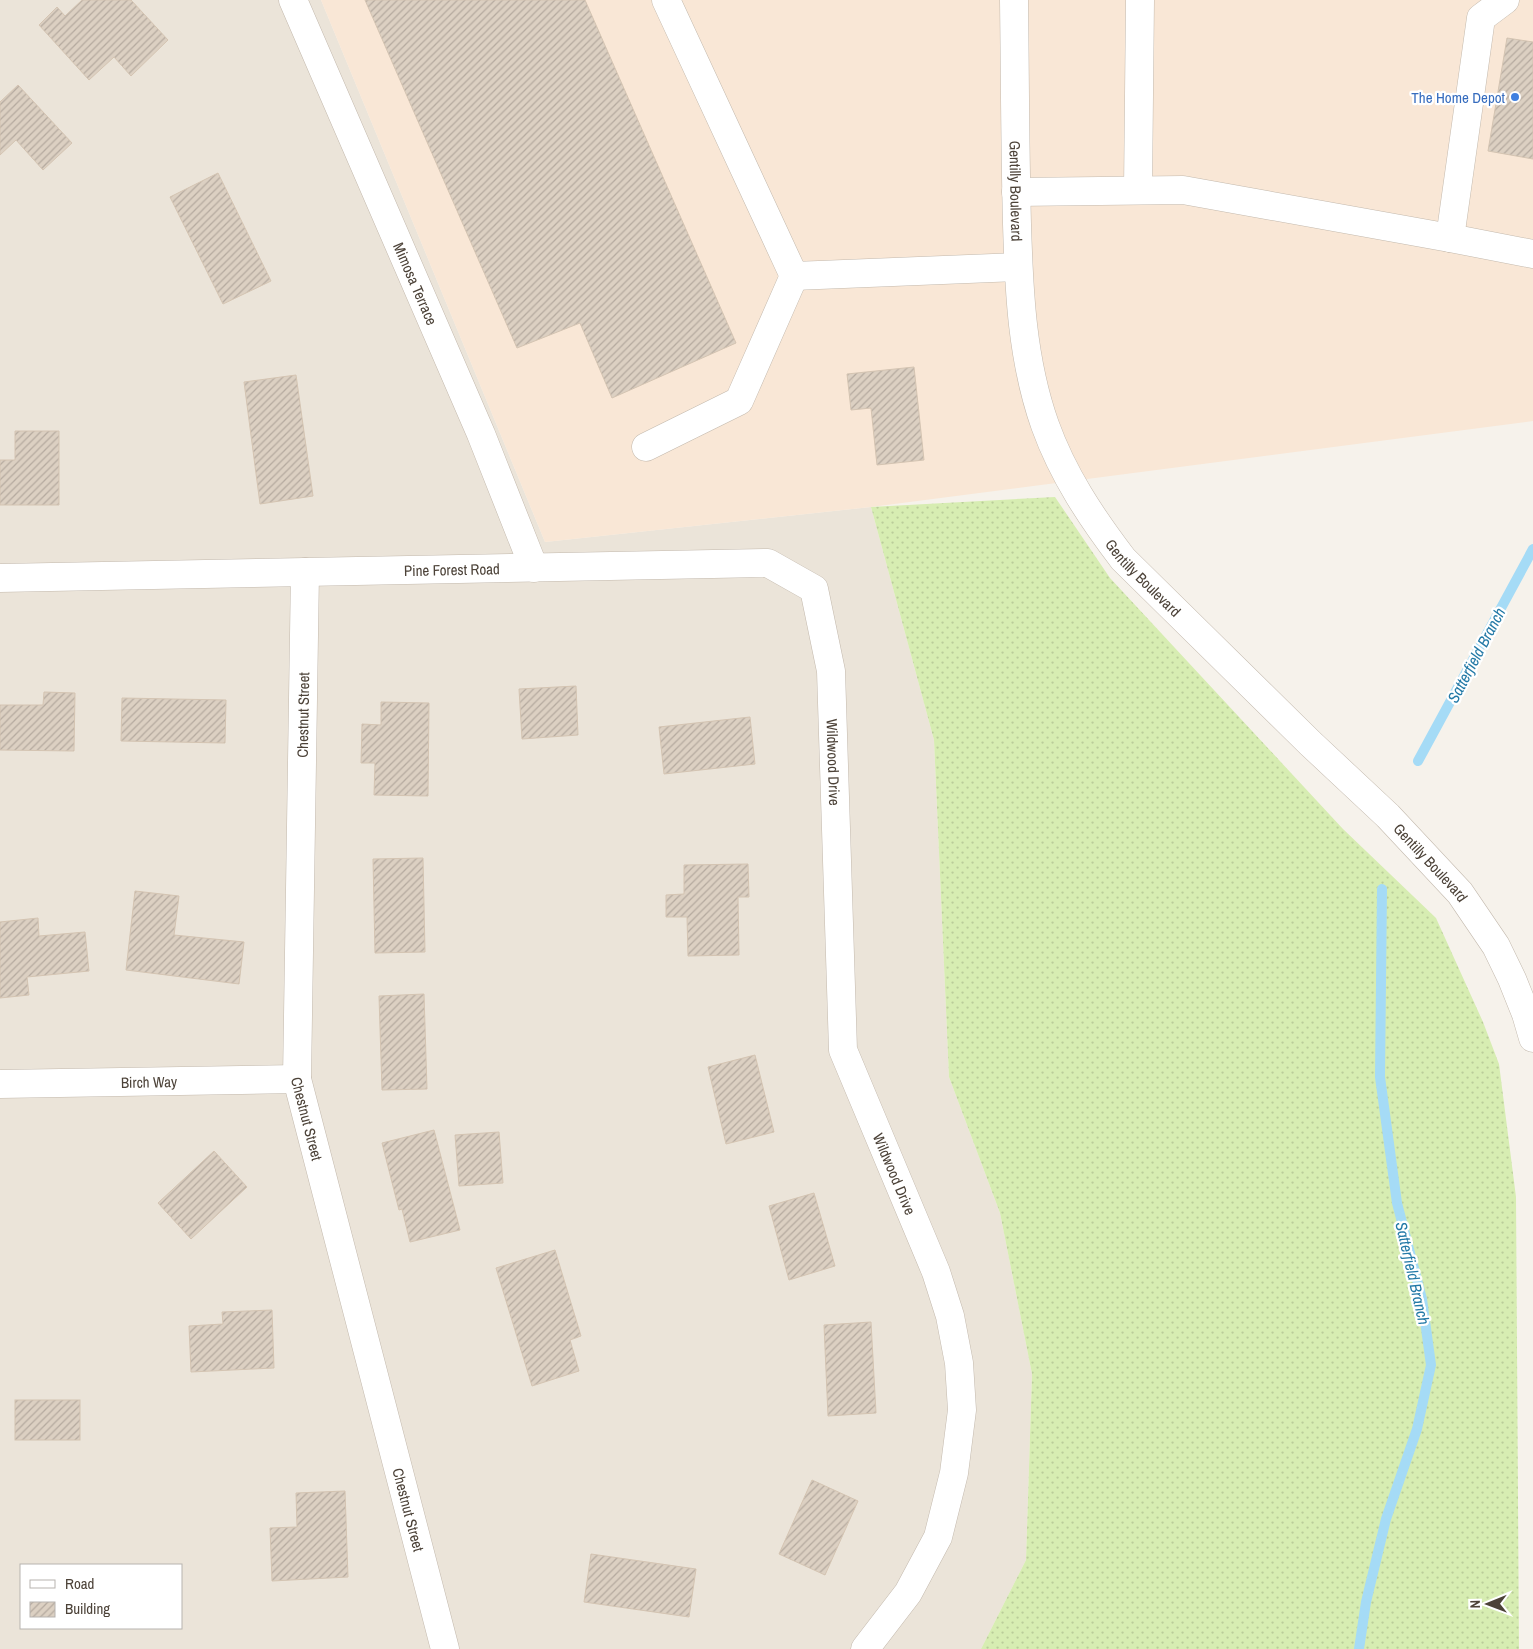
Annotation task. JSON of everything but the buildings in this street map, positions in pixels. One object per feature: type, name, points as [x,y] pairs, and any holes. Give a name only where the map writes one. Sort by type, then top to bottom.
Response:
[{"type":"street","name":"Mimosa Terrace","points":[[293,0],[481,434],[534,568]]},
{"type":"street","points":[[646,447],[739,401],[794,276],[666,0]]},
{"type":"street","name":"Gentilly Boulevard","points":[[1014,0],[1016,192],[1021,315],[1028,363],[1036,395],[1045,426],[1061,462],[1078,496],[1123,559],[1310,744],[1388,816],[1460,893],[1496,946],[1512,979],[1533,1038]]},
{"type":"street","points":[[1138,190],[1140,0]]},
{"type":"street","points":[[1450,238],[1481,18],[1504,0]]},
{"type":"street","points":[[1016,192],[1183,190],[1533,254]]},
{"type":"street","points":[[794,276],[1018,267]]},
{"type":"street","name":"Pine Forest Road","points":[[0,578],[768,563],[814,590],[831,671]]},
{"type":"street","name":"Chestnut Street","points":[[305,572],[296,1079],[445,1649]]},
{"type":"street","name":"Wildwood Drive","points":[[831,671],[843,1050],[936,1272],[950,1316],[959,1363],[962,1410],[954,1474],[938,1537],[908,1593],[865,1649]]},
{"type":"street","name":"Birch Way","points":[[0,1084],[296,1079]]},
{"type":"shaded area","points":[[0,0],[321,0],[545,542],[871,507],[934,740],[949,1077],[1000,1213],[1032,1374],[1026,1560],[981,1649],[0,1649]]},
{"type":"shaded area","points":[[321,0],[1533,0],[1533,421],[871,507],[545,542]]},
{"type":"green space","points":[[1055,497],[1110,578],[1343,829],[1436,918],[1483,1022],[1499,1064],[1516,1197],[1519,1649],[981,1649],[1026,1560],[1032,1374],[1000,1213],[949,1077],[934,740],[871,507]]},
{"type":"waterway","name":"Satterfield Branch","points":[[1418,761],[1533,549]]},
{"type":"waterway","name":"Satterfield Branch","points":[[1359,1649],[1366,1602],[1386,1519],[1417,1429],[1431,1365],[1422,1299],[1397,1203],[1380,1077],[1382,889]]},
{"type":"place","name":"The Home Depot","points":[[1515,97]]}]
